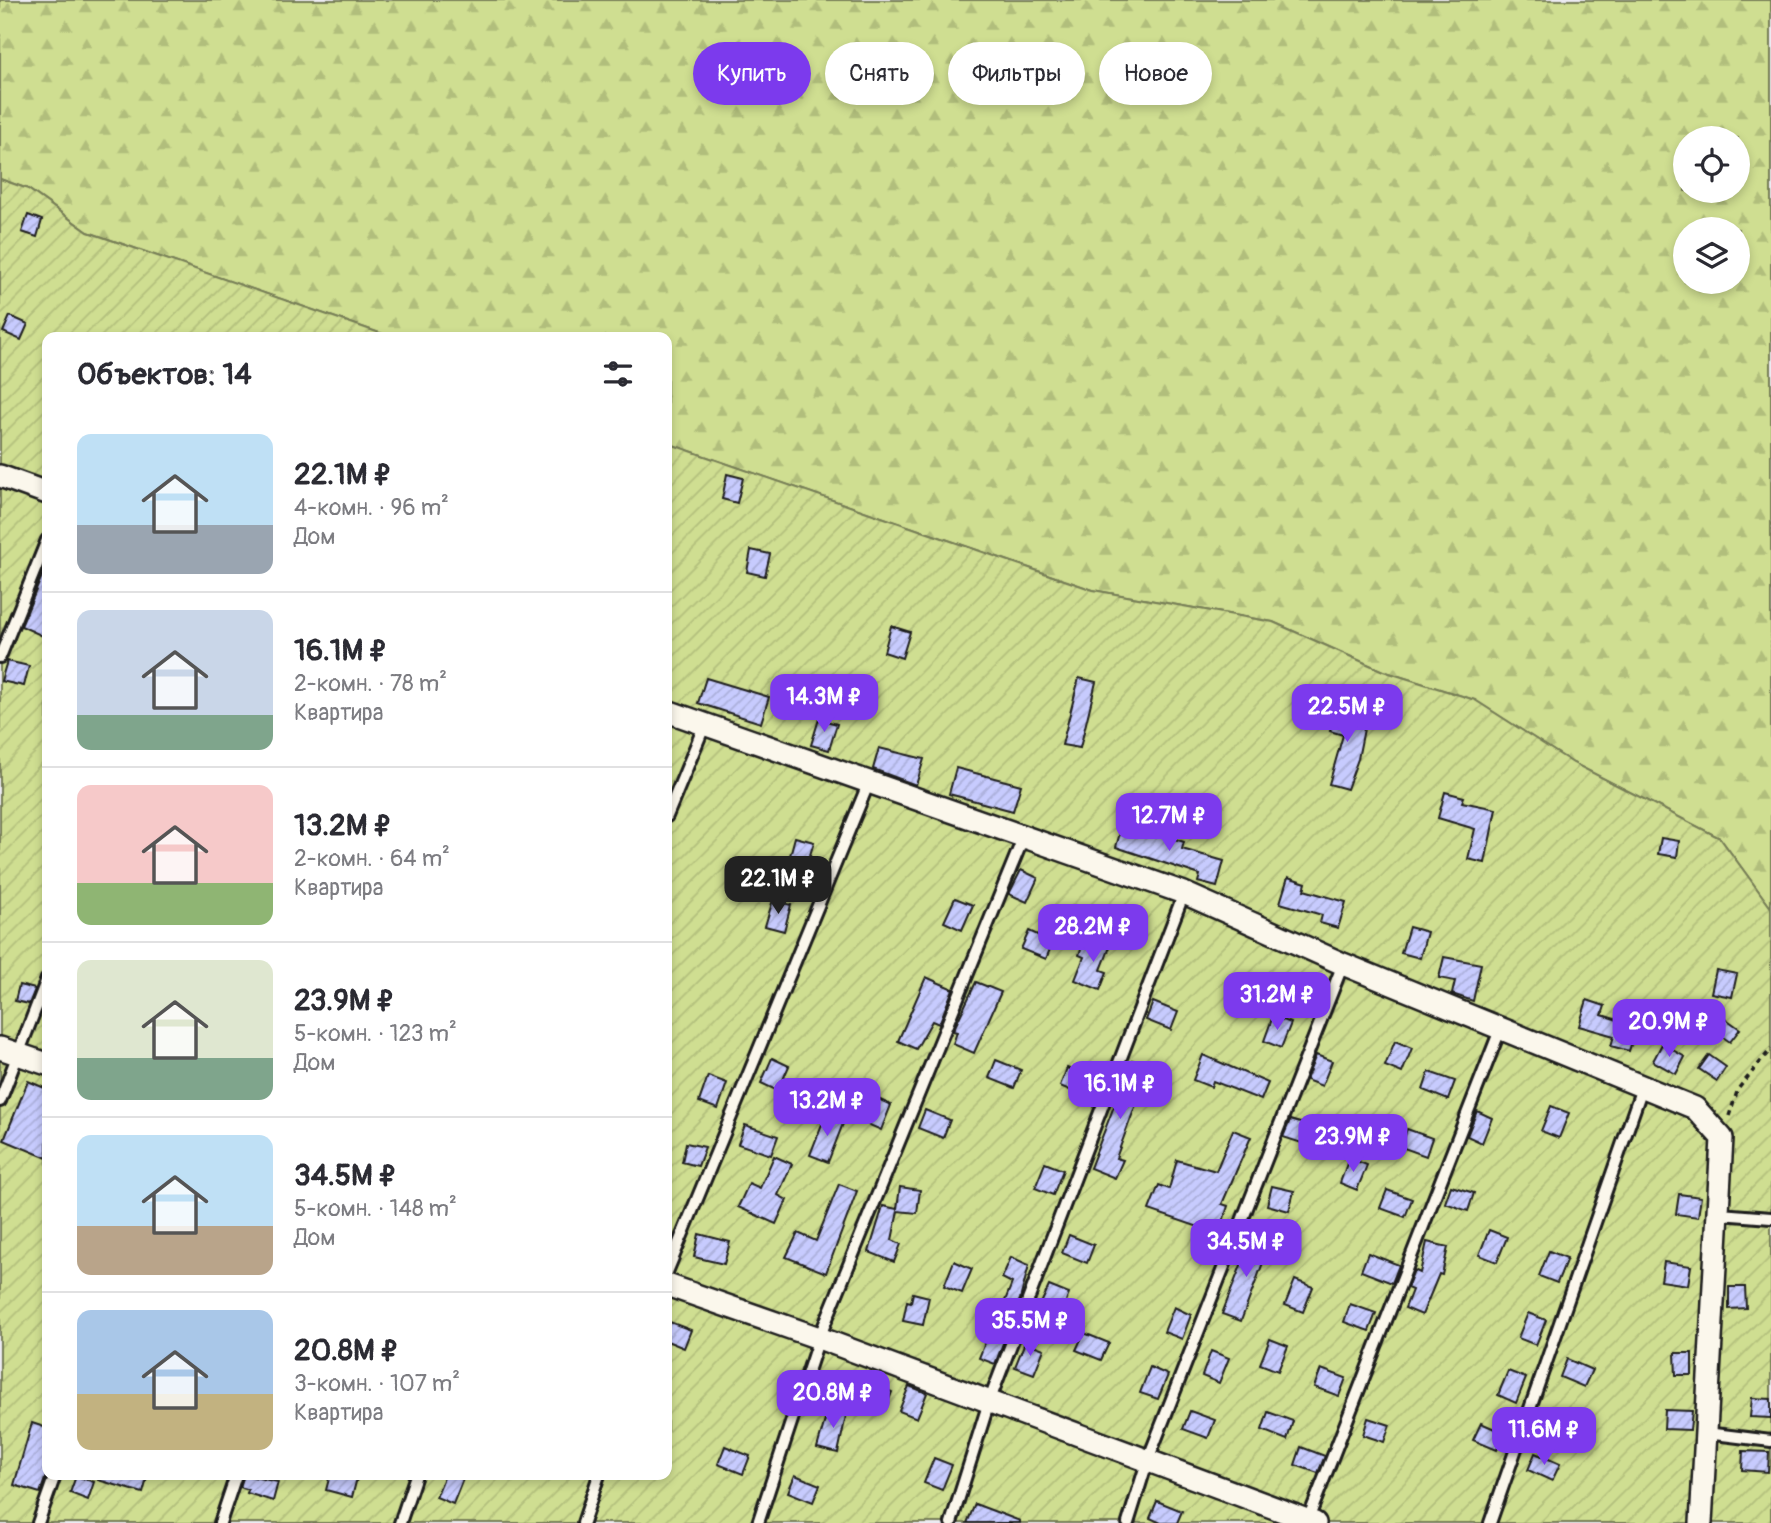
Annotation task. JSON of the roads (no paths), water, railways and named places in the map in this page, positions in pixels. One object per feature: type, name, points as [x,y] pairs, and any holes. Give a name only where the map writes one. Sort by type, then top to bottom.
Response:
[{"type":"street","points":[[0,476],[42,491]]},
{"type":"street","points":[[672,713],[1184,893],[1343,964],[1500,1030],[1643,1084],[1695,1108],[1722,1138],[1720,1214],[1701,1523]]},
{"type":"street","points":[[8,1051],[42,1062]]},
{"type":"street","points":[[672,1287],[819,1338],[1310,1522]]},
{"type":"lane","points":[[0,657],[42,552]]},
{"type":"lane","points":[[672,804],[705,724]]},
{"type":"lane","points":[[672,1260],[869,782]]},
{"type":"lane","points":[[758,1523],[819,1338],[1024,836]]},
{"type":"lane","points":[[951,1523],[989,1402],[1184,893]]},
{"type":"lane","points":[[1128,1523],[1147,1462],[1343,964]]},
{"type":"lane","points":[[0,1101],[8,1051],[42,988]]},
{"type":"lane","points":[[1310,1522],[1500,1030]]},
{"type":"lane","points":[[1490,1523],[1643,1084]]},
{"type":"lane","points":[[1720,1214],[1771,1218]]},
{"type":"lane","points":[[1706,1433],[1771,1441]]},
{"type":"lane","points":[[38,1523],[53,1480]]},
{"type":"lane","points":[[220,1523],[234,1480]]},
{"type":"lane","points":[[400,1523],[414,1480]]},
{"type":"lane","points":[[583,1523],[597,1480]]}]
